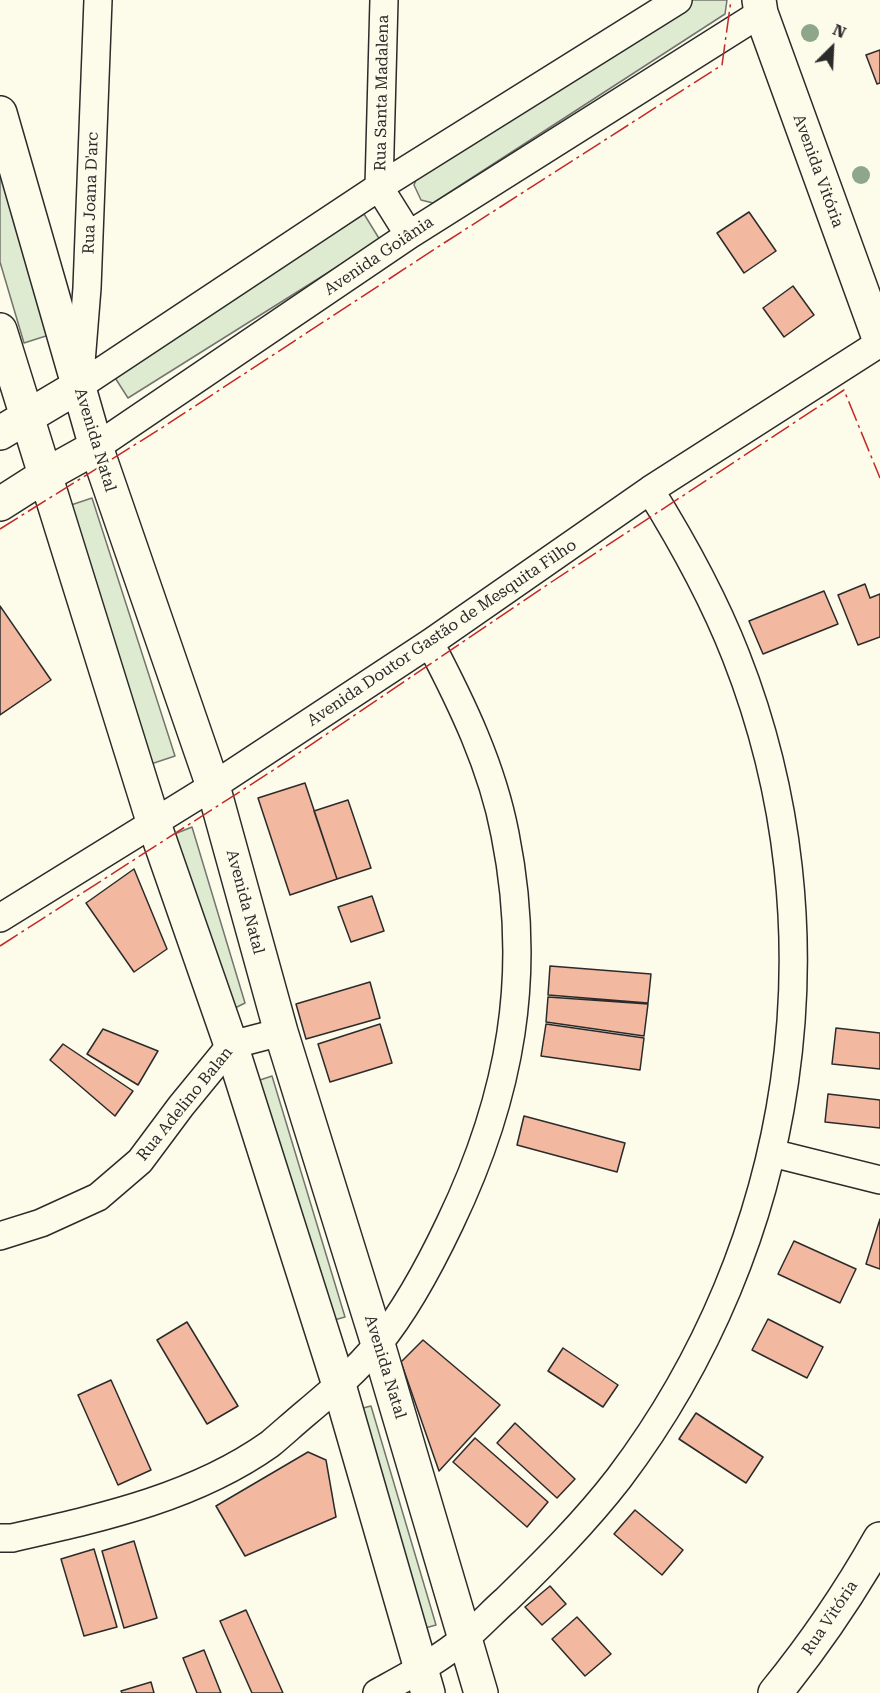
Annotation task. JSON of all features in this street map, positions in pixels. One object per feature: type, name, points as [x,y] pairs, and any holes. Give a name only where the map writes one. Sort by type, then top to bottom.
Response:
[{"type":"street","name":"Rua Joana D'arc","points":[[79,386],[87,288],[98,0]]},
{"type":"street","name":"Rua Santa Madalena","points":[[380,187],[384,0]]},
{"type":"street","points":[[13,425],[79,386],[380,187],[678,0]]},
{"type":"street","name":"Avenida Goiânia","points":[[0,504],[96,447],[409,235],[760,7]]},
{"type":"street","name":"Avenida Vitória","points":[[760,7],[880,342]]},
{"type":"street","name":"Avenida Natal","points":[[0,113],[96,447],[213,786],[280,1032],[378,1344],[481,1693]]},
{"type":"street","points":[[380,187],[409,235]]},
{"type":"street","points":[[0,330],[13,425],[44,476],[153,821],[231,1045],[339,1385],[424,1681]]},
{"type":"street","name":"Avenida Doutor Gastão de Mesquita Filho","points":[[0,918],[153,821],[213,786],[430,643],[650,490],[880,342]]},
{"type":"street","points":[[377,1693],[424,1681],[567,1539],[603,1498],[642,1447],[708,1335],[734,1276],[755,1216],[772,1153],[784,1091],[794,966],[792,903],[785,841],[773,778],[737,657],[703,581],[683,543],[650,490]]},
{"type":"street","points":[[0,1538],[12,1538],[74,1524],[151,1503],[218,1474],[269,1444],[339,1385],[378,1344],[438,1250],[483,1150],[503,1078],[510,1047],[516,994],[518,940],[514,886],[505,833],[491,781],[473,730],[430,643]]},
{"type":"street","name":"Rua Adelino Balan","points":[[0,1236],[41,1223],[98,1197],[140,1161],[231,1045],[280,1032]]},
{"type":"street","points":[[772,1153],[880,1180]]},
{"type":"street","name":"Rua Vitória","points":[[775,1693],[803,1659],[855,1583],[880,1539]]},
{"type":"green space","points":[[686,0],[727,0],[725,14],[433,203],[421,200],[414,185],[418,175]]},
{"type":"green space","points":[[0,171],[49,335],[24,343],[0,262]]},
{"type":"green space","points":[[364,214],[380,240],[128,398],[112,373]]},
{"type":"green space","points":[[92,498],[175,756],[151,764],[68,506]]},
{"type":"green space","points":[[192,827],[245,1003],[229,1011],[172,835]]},
{"type":"green space","points":[[272,1076],[345,1317],[327,1322],[254,1082]]},
{"type":"green space","points":[[371,1406],[436,1625],[418,1630],[351,1411]]},
{"type":"building","points":[[880,50],[880,83],[877,84],[866,55]]},
{"type":"building","points":[[749,212],[776,251],[744,273],[717,233]]},
{"type":"building","points":[[793,286],[814,315],[784,337],[763,308]]},
{"type":"building","points":[[865,584],[870,598],[880,594],[880,637],[858,645],[838,595]]},
{"type":"building","points":[[824,591],[838,624],[763,654],[749,621]]},
{"type":"building","points":[[0,606],[51,680],[0,715]]},
{"type":"building","points":[[305,783],[337,879],[290,895],[258,798]]},
{"type":"building","points":[[348,800],[371,868],[337,879],[314,811]]},
{"type":"building","points":[[134,869],[167,949],[134,972],[86,903]]},
{"type":"building","points":[[372,896],[384,931],[351,942],[338,907]]},
{"type":"building","points":[[550,966],[651,974],[648,1003],[548,995]]},
{"type":"building","points":[[370,982],[380,1018],[306,1039],[296,1004]]},
{"type":"building","points":[[548,997],[648,1004],[644,1036],[546,1022]]},
{"type":"building","points":[[380,1024],[392,1063],[330,1082],[318,1044]]},
{"type":"building","points":[[546,1024],[644,1038],[640,1070],[541,1056]]},
{"type":"building","points":[[836,1028],[880,1033],[880,1069],[832,1064]]},
{"type":"building","points":[[103,1029],[158,1051],[138,1085],[87,1054]]},
{"type":"building","points":[[63,1044],[133,1091],[115,1116],[50,1060]]},
{"type":"building","points":[[828,1094],[880,1100],[880,1128],[825,1122]]},
{"type":"building","points":[[524,1116],[625,1143],[617,1172],[517,1145]]},
{"type":"building","points":[[880,1219],[880,1269],[866,1264]]},
{"type":"building","points":[[794,1241],[856,1269],[840,1303],[778,1274]]},
{"type":"building","points":[[768,1319],[823,1347],[807,1378],[752,1350]]},
{"type":"building","points":[[187,1322],[238,1406],[207,1424],[157,1340]]},
{"type":"building","points":[[423,1340],[500,1405],[439,1471],[401,1362]]},
{"type":"building","points":[[563,1348],[618,1385],[603,1407],[548,1371]]},
{"type":"building","points":[[111,1380],[151,1470],[118,1485],[78,1395]]},
{"type":"building","points":[[696,1413],[763,1457],[746,1483],[679,1439]]},
{"type":"building","points":[[515,1423],[575,1479],[557,1498],[497,1443]]},
{"type":"building","points":[[475,1438],[548,1502],[527,1527],[453,1462]]},
{"type":"building","points":[[308,1452],[326,1460],[336,1517],[245,1556],[216,1506]]},
{"type":"building","points":[[635,1510],[683,1550],[662,1575],[614,1534]]},
{"type":"building","points":[[134,1541],[157,1618],[124,1628],[102,1551]]},
{"type":"building","points":[[94,1549],[117,1627],[84,1636],[61,1559]]},
{"type":"building","points":[[550,1586],[566,1604],[542,1625],[525,1607]]},
{"type":"building","points":[[246,1610],[283,1693],[252,1693],[220,1621]]},
{"type":"building","points":[[577,1617],[611,1654],[585,1676],[552,1639]]},
{"type":"building","points":[[204,1650],[221,1693],[197,1693],[183,1658]]},
{"type":"building","points":[[151,1682],[154,1693],[122,1693],[121,1691]]},
{"type":"power","points":[[0,529],[160,429],[722,65],[731,0]]},
{"type":"power","points":[[0,946],[272,771],[553,581],[844,390],[880,478]]}]
